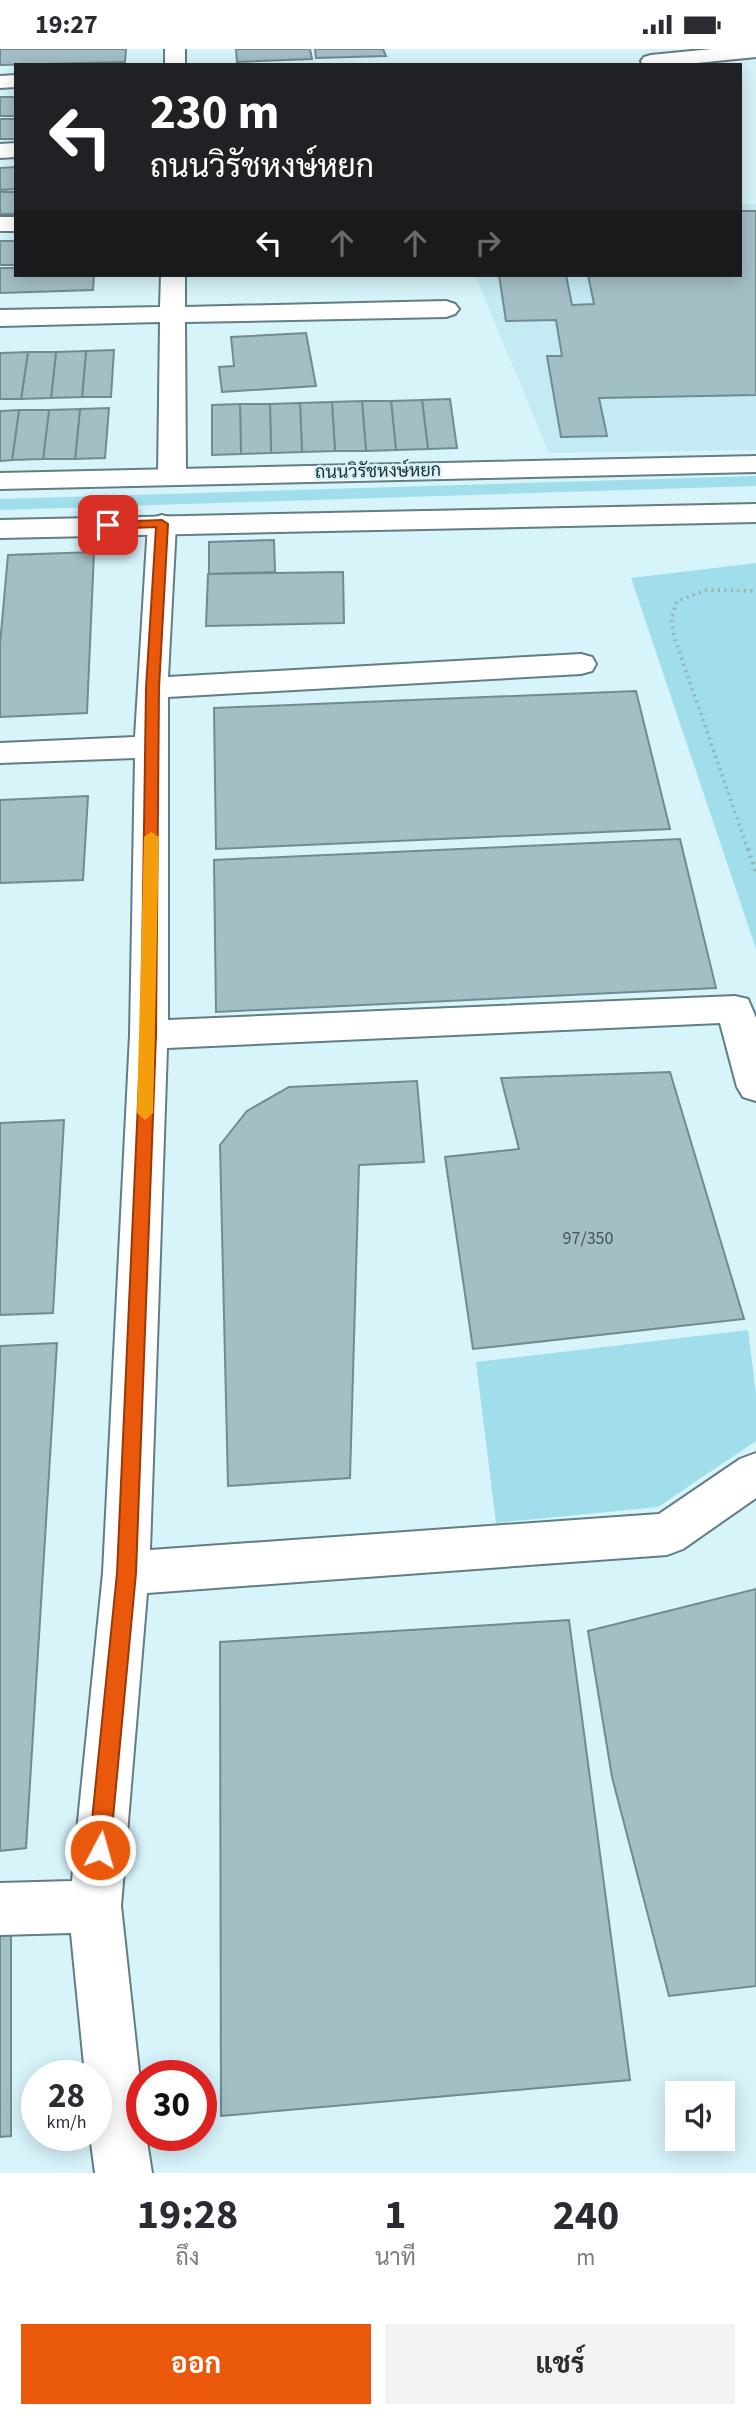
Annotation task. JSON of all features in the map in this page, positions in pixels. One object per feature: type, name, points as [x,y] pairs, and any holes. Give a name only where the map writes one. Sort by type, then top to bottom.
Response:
[{"type":"street","points":[[651,61],[756,51]]},
{"type":"street","points":[[172,476],[173,277]]},
{"type":"street","points":[[0,318],[446,309]]},
{"type":"street","name":"ถนนวิรัชหงษ์หยก","points":[[0,481],[756,464]]},
{"type":"street","points":[[0,529],[756,513]]},
{"type":"street","points":[[118,2171],[94,1906],[127,1573],[149,1035],[152,688],[162,524]]},
{"type":"street","points":[[152,688],[581,664]]},
{"type":"street","points":[[0,753],[153,747]]},
{"type":"street","points":[[149,1035],[735,1009],[756,1087]]},
{"type":"street","points":[[127,1573],[667,1534],[756,1473]]},
{"type":"street","points":[[0,1909],[94,1906]]},
{"type":"path","points":[[756,591],[707,590],[677,601],[671,619],[674,636],[756,873]]},
{"type":"shaded area","points":[[742,204],[756,204],[756,450],[549,453],[476,277],[742,277]]},
{"type":"shaded area","points":[[756,476],[756,486],[0,510],[0,499]]},
{"type":"shaded area","points":[[756,563],[756,949],[631,578]]},
{"type":"shaded area","points":[[748,1330],[756,1394],[756,1441],[658,1507],[496,1523],[476,1362]]},
{"type":"building","points":[[0,49],[126,49],[125,62],[0,65]]},
{"type":"building","points":[[236,49],[310,49],[312,59],[237,62]]},
{"type":"building","points":[[315,49],[383,49],[386,56],[316,58]]},
{"type":"building","points":[[0,97],[14,97],[14,116],[0,116]]},
{"type":"building","points":[[0,119],[14,119],[14,139],[0,139]]},
{"type":"building","points":[[14,167],[14,189],[0,190],[0,168]]},
{"type":"building","points":[[0,192],[14,192],[14,214],[0,214]]},
{"type":"building","points":[[742,211],[756,211],[756,395],[599,398],[607,436],[561,437],[547,356],[562,356],[556,320],[506,321],[499,277],[566,277],[572,305],[594,304],[588,277],[742,277]]},
{"type":"building","points":[[0,241],[14,241],[14,265],[0,265]]},
{"type":"building","points":[[0,268],[14,268],[14,277],[94,277],[93,290],[0,293]]},
{"type":"building","points":[[306,333],[316,386],[222,392],[219,367],[234,366],[231,337]]},
{"type":"building","points":[[114,350],[111,397],[82,397],[86,351]]},
{"type":"building","points":[[86,351],[82,397],[51,398],[56,352]]},
{"type":"building","points":[[28,352],[56,352],[51,398],[21,399]]},
{"type":"building","points":[[28,352],[21,399],[0,399],[0,353]]},
{"type":"building","points":[[450,399],[457,448],[428,449],[422,400]]},
{"type":"building","points":[[422,400],[428,449],[396,450],[391,401]]},
{"type":"building","points":[[362,401],[391,401],[396,450],[366,451]]},
{"type":"building","points":[[362,401],[366,451],[335,451],[332,402]]},
{"type":"building","points":[[332,402],[335,451],[302,452],[300,403]]},
{"type":"building","points":[[300,403],[302,452],[271,453],[270,404]]},
{"type":"building","points":[[240,404],[270,404],[271,453],[241,454]]},
{"type":"building","points":[[240,404],[241,454],[212,455],[212,405]]},
{"type":"building","points":[[109,408],[105,458],[75,459],[80,409]]},
{"type":"building","points":[[80,409],[75,459],[43,459],[49,410]]},
{"type":"building","points":[[19,410],[49,410],[43,459],[12,460]]},
{"type":"building","points":[[19,410],[12,460],[0,461],[0,411]]},
{"type":"building","points":[[274,540],[275,572],[209,574],[209,542]]},
{"type":"building","points":[[94,552],[87,713],[0,717],[0,644],[8,555]]},
{"type":"building","points":[[343,572],[344,623],[206,626],[208,574]]},
{"type":"building","points":[[636,691],[670,829],[216,849],[214,708]]},
{"type":"building","points":[[88,796],[83,880],[0,883],[0,800]]},
{"type":"building","points":[[680,839],[716,988],[216,1012],[214,860]]},
{"type":"building","points":[[670,1072],[744,1319],[473,1349],[445,1157],[519,1149],[501,1078]]},
{"type":"building","points":[[417,1081],[424,1162],[359,1165],[350,1478],[228,1486],[220,1145],[247,1111],[289,1087]]},
{"type":"building","points":[[64,1120],[53,1313],[0,1315],[0,1123]]},
{"type":"building","points":[[57,1343],[26,1848],[0,1851],[0,1346]]},
{"type":"building","points":[[756,1589],[756,1986],[669,1996],[612,1777],[588,1631]]},
{"type":"building","points":[[569,1620],[630,2080],[221,2116],[220,1642]]},
{"type":"building","points":[[11,1935],[11,2136],[0,2137],[0,1936]]},
{"type":"slow traffic","points":[[145,1113],[149,1035],[151,837]]},
{"type":"route","points":[[100,1850],[127,1573],[149,1035],[152,688],[162,524],[108,525]]}]
